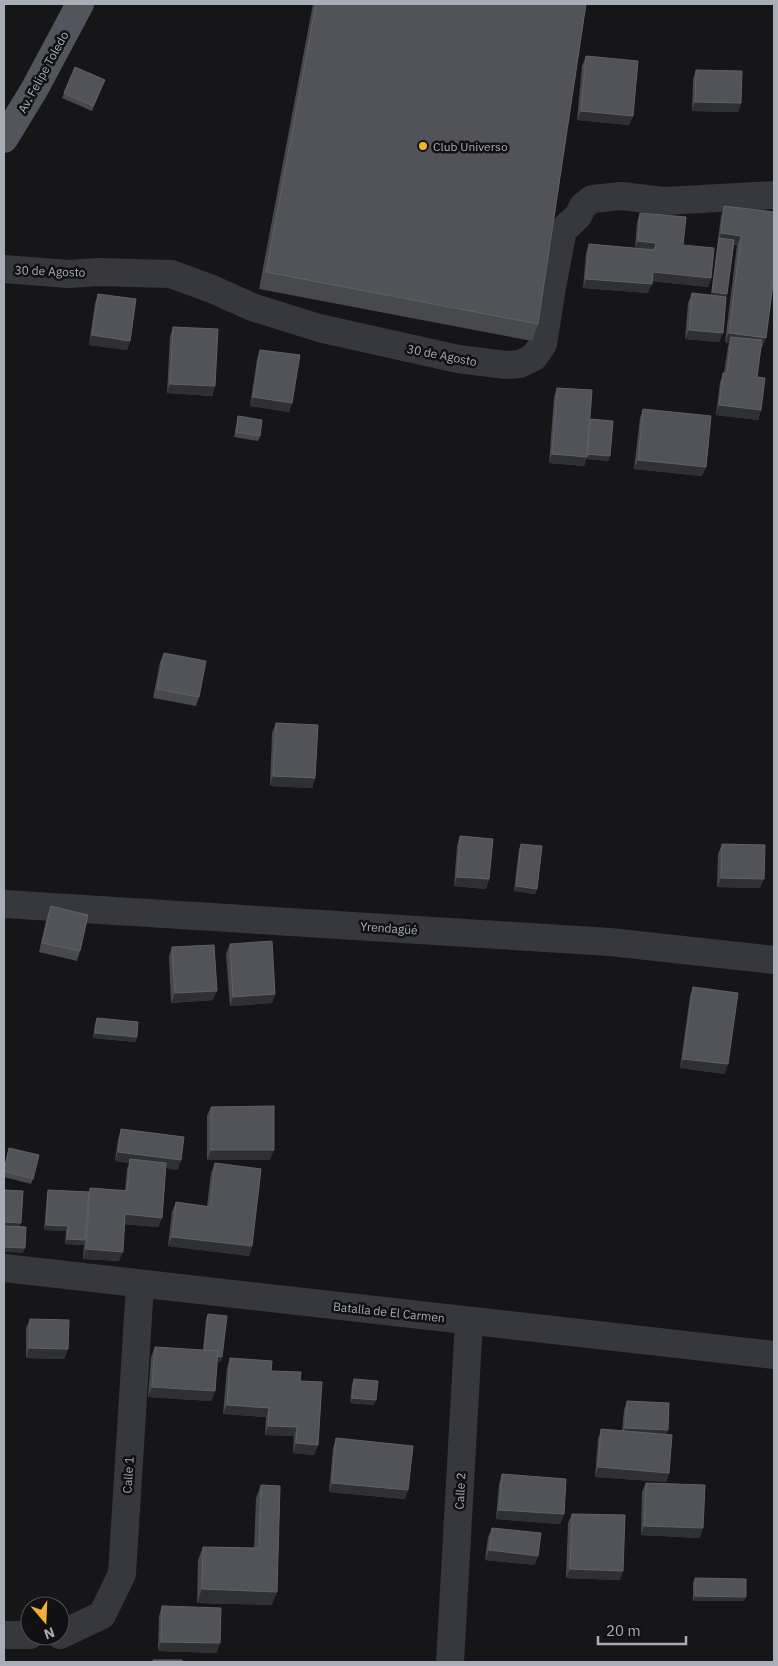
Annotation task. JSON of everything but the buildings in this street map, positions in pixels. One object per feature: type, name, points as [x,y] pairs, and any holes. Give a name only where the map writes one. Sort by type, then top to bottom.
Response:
[{"type":"main road","name":"Av. Felipe Toledo","points":[[4,139],[34,90],[80,4]]},
{"type":"street","name":"30 de Agosto","points":[[4,269],[68,274],[100,272],[171,274],[252,306],[319,328],[465,360],[506,365],[520,364],[534,357],[543,344],[552,286],[564,230],[578,216],[583,206],[592,199],[621,196],[664,201],[774,195]]},
{"type":"street","name":"Yrendagüé","points":[[4,904],[610,942],[774,960]]},
{"type":"street","name":"Batalla de El Carmen","points":[[4,1268],[140,1285],[774,1354]]},
{"type":"street","name":"Calle 1","points":[[70,1630],[102,1615],[122,1574],[140,1285]]},
{"type":"street","name":"Calle 2","points":[[450,1662],[469,1321]]},
{"type":"street","points":[[4,1636],[20,1635]]},
{"type":"place","name":"Club Universo","points":[[423,146]]}]
